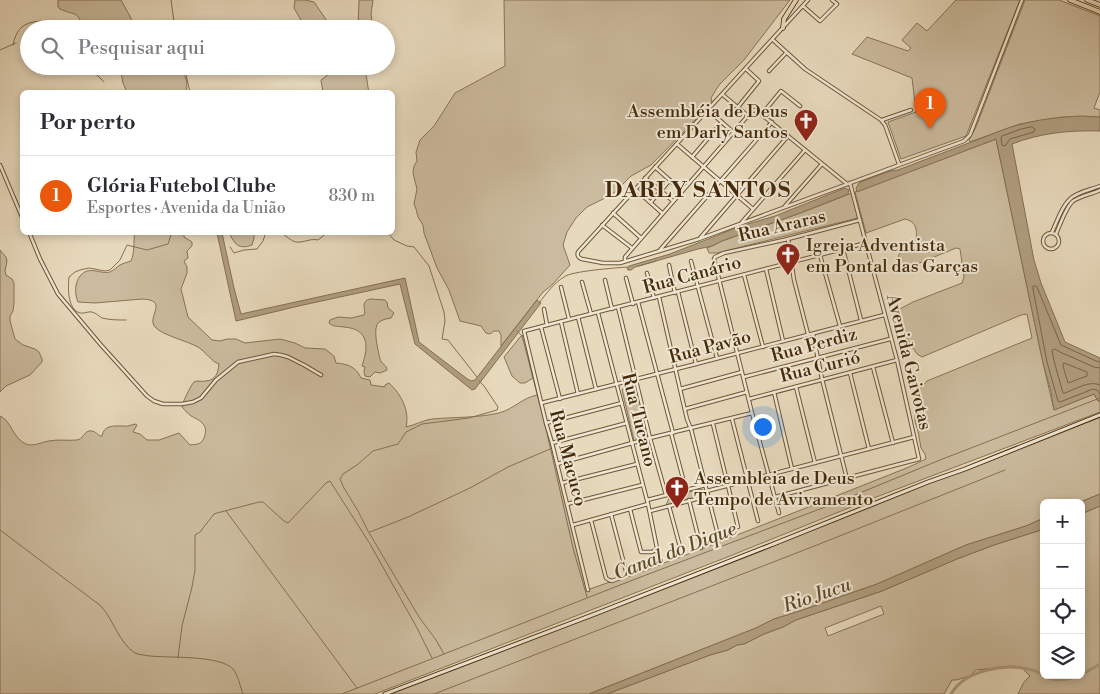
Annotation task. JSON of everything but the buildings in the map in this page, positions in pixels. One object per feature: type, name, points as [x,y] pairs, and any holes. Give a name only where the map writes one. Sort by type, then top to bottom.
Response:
[{"type":"main road","points":[[783,28],[784,19],[796,0]]},
{"type":"main road","points":[[1070,0],[1100,12]]},
{"type":"main road","points":[[1087,0],[1100,5]]},
{"type":"main road","points":[[385,694],[595,614],[1100,416]]},
{"type":"street","points":[[808,0],[602,225],[578,252],[578,257],[603,263],[616,263],[658,252],[850,184],[968,139],[1022,0]]},
{"type":"street","points":[[803,6],[820,21],[836,4],[832,0]]},
{"type":"street","points":[[772,39],[796,62],[882,120],[899,164]]},
{"type":"street","points":[[769,71],[786,53]]},
{"type":"street","points":[[738,107],[760,81],[746,68]]},
{"type":"street","points":[[761,114],[782,91],[800,106]]},
{"type":"street","points":[[723,94],[748,116]]},
{"type":"street","points":[[708,110],[734,133]]},
{"type":"street","points":[[625,261],[625,257],[632,248],[754,110],[850,184]]},
{"type":"street","points":[[882,120],[911,110]]},
{"type":"street","points":[[692,156],[722,122]]},
{"type":"street","points":[[658,252],[772,122]]},
{"type":"street","points":[[698,239],[788,136]]},
{"type":"street","points":[[677,144],[753,209]]},
{"type":"street","points":[[741,223],[805,150]]},
{"type":"street","points":[[784,207],[822,164]]},
{"type":"street","points":[[0,165],[20,212]]},
{"type":"street","points":[[655,167],[682,191]]},
{"type":"street","points":[[645,178],[673,201]]},
{"type":"street","points":[[651,202],[670,180]]},
{"type":"street","name":"Avenida Gaivotas","points":[[847,478],[919,460],[920,458],[897,360],[854,193],[850,184]]},
{"type":"street","points":[[1054,233],[1068,200],[1100,186]]},
{"type":"street","points":[[635,189],[662,213]]},
{"type":"street","points":[[1054,233],[1071,203],[1100,190]]},
{"type":"street","points":[[613,213],[641,238]]},
{"type":"street","name":"Rua Araras","points":[[719,281],[714,261],[716,257],[724,253],[860,220]]},
{"type":"street","points":[[602,225],[632,248]]},
{"type":"street","points":[[1047,233],[1054,233],[1059,238],[1058,245],[1054,249],[1047,248],[1043,244],[1043,237],[1047,233]]},
{"type":"street","points":[[30,235],[58,294],[101,345],[147,396],[154,401],[167,404],[193,402],[201,398],[216,380],[238,362],[274,354],[288,357],[321,375]]},
{"type":"street","points":[[788,239],[794,280],[808,334]]},
{"type":"street","name":"Rua Canário","points":[[524,332],[866,244]]},
{"type":"street","points":[[843,249],[861,320]]},
{"type":"street","points":[[820,255],[840,326]]},
{"type":"street","points":[[691,261],[717,358]]},
{"type":"street","points":[[669,265],[696,364]]},
{"type":"street","points":[[766,269],[783,341]]},
{"type":"street","points":[[647,273],[654,298]]},
{"type":"street","points":[[744,275],[762,346]]},
{"type":"street","points":[[626,278],[633,304]]},
{"type":"street","points":[[605,280],[612,309]]},
{"type":"street","points":[[719,281],[779,513]]},
{"type":"street","points":[[582,282],[590,314]]},
{"type":"street","points":[[561,287],[569,319]]},
{"type":"street","points":[[659,297],[675,369],[718,535]]},
{"type":"street","points":[[638,302],[686,490]]},
{"type":"street","points":[[618,307],[666,496]]},
{"type":"street","points":[[544,309],[547,325]]},
{"type":"street","name":"Rua Tucano","points":[[597,312],[648,502],[660,563],[627,575]]},
{"type":"street","name":"Rua Pavão","points":[[541,403],[884,315]]},
{"type":"street","points":[[578,317],[596,389]]},
{"type":"street","points":[[561,322],[578,394]]},
{"type":"street","points":[[541,327],[560,399]]},
{"type":"street","name":"Rua Macuco","points":[[524,332],[588,590]]},
{"type":"street","points":[[775,497],[847,478],[822,379],[813,333]]},
{"type":"street","name":"Rua Perdiz","points":[[744,376],[890,338]]},
{"type":"street","name":"Rua Curió","points":[[749,399],[897,360]]},
{"type":"street","points":[[873,367],[893,443]]},
{"type":"street","points":[[680,389],[742,372]]},
{"type":"street","points":[[850,372],[869,449]]},
{"type":"street","points":[[796,386],[815,463]]},
{"type":"street","points":[[685,409],[747,392]]},
{"type":"street","points":[[774,392],[792,469]]},
{"type":"street","points":[[546,424],[622,403]]},
{"type":"street","points":[[557,464],[650,438],[752,413]]},
{"type":"street","points":[[732,419],[758,521]]},
{"type":"street","points":[[552,443],[627,423]]},
{"type":"street","points":[[713,424],[738,528]]},
{"type":"street","points":[[707,491],[914,437]]},
{"type":"street","points":[[562,483],[637,464]]},
{"type":"street","points":[[567,504],[642,485]]},
{"type":"street","points":[[572,525],[706,485]]},
{"type":"street","points":[[650,511],[708,496]]},
{"type":"street","points":[[689,500],[701,548]]},
{"type":"street","points":[[669,506],[682,554]]},
{"type":"street","points":[[630,509],[641,552],[652,552],[657,549]]},
{"type":"street","points":[[591,520],[606,578],[612,581],[627,575],[611,514]]},
{"type":"shaded area","points":[[58,0],[121,0],[132,20],[80,20],[77,16],[58,7]]},
{"type":"shaded area","points":[[295,0],[314,2],[326,20],[301,20],[294,8]]},
{"type":"shaded area","points":[[359,0],[373,0],[372,20],[358,20]]},
{"type":"shaded area","points":[[504,0],[790,0],[744,60],[719,85],[708,107],[651,165],[631,176],[609,196],[587,207],[576,218],[567,232],[563,245],[570,265],[543,292],[501,346],[499,331],[494,331],[490,334],[486,333],[481,326],[460,321],[449,290],[437,268],[424,233],[423,225],[418,217],[414,204],[417,189],[413,173],[420,140],[434,126],[455,93],[505,66]]},
{"type":"shaded area","points":[[956,0],[1020,0],[966,136],[901,159],[888,122],[916,112],[912,78],[852,54],[867,37],[908,51],[911,48],[902,40],[917,23],[927,31]]},
{"type":"shaded area","points":[[1025,0],[1059,0],[1100,16],[1100,92],[1094,108],[1100,110],[1100,117],[1063,117],[1020,124],[970,142],[969,140],[976,127]]},
{"type":"shaded area","points":[[122,75],[184,75],[187,84],[186,90],[126,90]]},
{"type":"shaded area","points":[[328,75],[366,75],[369,90],[323,90],[321,80]]},
{"type":"shaded area","points":[[996,139],[1054,410],[1094,394],[1098,401],[1100,401],[1100,412],[871,499],[375,694],[0,694],[0,416],[7,421],[22,442],[29,445],[52,440],[77,440],[89,431],[102,436],[107,428],[135,424],[137,425],[133,432],[140,434],[147,440],[159,440],[179,433],[190,445],[200,443],[204,438],[205,427],[203,424],[191,416],[182,405],[194,382],[214,378],[219,364],[198,347],[158,330],[153,323],[156,310],[155,302],[142,299],[95,303],[78,302],[76,285],[83,273],[87,271],[110,272],[120,265],[131,261],[135,235],[184,235],[184,237],[192,242],[192,246],[187,251],[188,258],[184,261],[187,273],[181,289],[188,317],[212,340],[236,339],[245,343],[280,339],[305,348],[325,349],[334,356],[336,363],[351,367],[357,371],[361,378],[370,380],[371,385],[385,387],[389,383],[404,403],[407,415],[406,427],[432,419],[491,415],[509,409],[528,398],[538,395],[548,428],[587,590],[678,558],[926,459],[921,448],[915,421],[919,390],[927,381],[1032,338],[1027,314],[922,357],[917,354],[903,333],[897,314],[898,310],[913,302],[962,283],[964,277],[960,249],[956,248],[905,269],[900,267],[898,257],[900,253],[916,241],[914,224],[905,219],[866,233],[855,192]]},
{"type":"shaded area","points":[[852,193],[858,218],[717,253],[709,253],[707,248],[722,241]]},
{"type":"shaded area","points":[[230,235],[254,235],[252,245],[243,247],[233,240]]},
{"type":"shaded area","points":[[0,250],[7,261],[6,275],[14,283],[14,303],[10,321],[15,339],[39,352],[42,362],[30,375],[6,386],[0,392]]},
{"type":"shaded area","points":[[370,299],[385,300],[388,308],[394,313],[391,318],[379,322],[376,329],[380,359],[387,370],[380,373],[375,372],[370,377],[365,376],[365,367],[362,366],[366,352],[363,335],[352,328],[334,326],[329,323],[330,320],[338,317],[351,318],[364,315],[365,303]]},
{"type":"shaded area","points":[[524,335],[533,378],[525,383],[520,383],[512,376],[504,357],[521,336]]},
{"type":"shaded area","points":[[636,383],[649,438],[634,441],[622,390],[625,386]]},
{"type":"shaded area","points":[[1100,417],[1100,494],[1085,500],[1040,499],[1040,520],[966,545],[877,584],[774,619],[756,628],[589,694],[387,694]]},
{"type":"shaded area","points":[[701,489],[705,491],[703,495],[666,505],[670,496]]},
{"type":"shaded area","points":[[1100,506],[1100,694],[1018,694],[1024,682],[1030,676],[1021,667],[1012,666],[976,670],[970,676],[952,680],[944,694],[607,694],[744,644],[796,620],[882,591],[994,545],[1040,530],[1040,679],[1085,679],[1085,512]],"holes":[[[881,606],[884,614],[828,636],[825,628]]]},
{"type":"water","points":[[1082,116],[1100,117],[1100,131],[1055,133],[1033,137],[1012,144],[1034,260],[1041,283],[1065,342],[1100,358],[1100,401],[1098,401],[1094,394],[1054,410],[996,139],[857,192],[856,188],[863,181],[898,170],[1008,128],[1045,119]]},
{"type":"water","points":[[845,188],[849,190],[846,195],[712,246],[635,267],[631,270],[627,268],[670,254],[741,226],[775,216]]},
{"type":"water","points":[[217,235],[222,235],[241,314],[405,278],[419,342],[471,381],[475,380],[537,300],[541,303],[475,389],[472,390],[415,344],[400,284],[236,321]]},
{"type":"water","points":[[1100,494],[1100,506],[1085,512],[1085,500]]},
{"type":"water","name":"Rio Jucu","points":[[1040,520],[1040,530],[994,545],[882,591],[796,620],[744,644],[607,694],[589,694],[756,628],[774,619],[877,584],[966,545]]},
{"type":"waterway","points":[[171,0],[174,20]]},
{"type":"waterway","points":[[13,45],[20,29]]},
{"type":"waterway","points":[[0,50],[16,43]]},
{"type":"waterway","points":[[97,75],[104,82]]},
{"type":"waterway","points":[[186,75],[190,90]]},
{"type":"waterway","points":[[126,320],[105,319],[92,312],[80,313],[76,311],[69,297],[69,277],[75,272],[89,268],[110,270],[120,260],[127,245],[147,250],[168,244],[171,235]]},
{"type":"waterway","points":[[230,247],[234,253],[257,249],[265,235]]},
{"type":"waterway","points":[[285,235],[296,242],[318,240],[324,235]]},
{"type":"waterway","points":[[390,235],[394,240],[414,247],[429,266],[444,312],[445,321],[442,339],[448,340],[477,377]]},
{"type":"waterway","points":[[639,266],[656,261]]},
{"type":"waterway","points":[[539,303],[560,279],[568,275],[627,267]]},
{"type":"waterway","points":[[517,331],[522,336],[524,343],[573,548],[587,597]]},
{"type":"waterway","points":[[444,654],[419,617],[368,531],[340,479],[343,474],[373,451],[398,444],[406,432],[422,424],[469,418],[497,410],[498,407],[479,381]]},
{"type":"waterway","name":"Canal do Dique","points":[[342,694],[833,504],[1100,398]]},
{"type":"waterway","points":[[370,532],[408,517],[470,488],[508,467],[550,449]]},
{"type":"waterway","points":[[434,694],[1005,470]]},
{"type":"waterway","points":[[178,658],[182,626],[195,570],[195,535],[200,532],[214,514],[259,502],[263,502],[288,523],[330,481],[370,544],[432,658]]},
{"type":"waterway","points":[[226,511],[357,688]]},
{"type":"waterway","points":[[0,530],[101,606],[129,649],[140,655],[217,661],[235,671],[243,694]]},
{"type":"waterway","points":[[1085,673],[1100,664]]},
{"type":"waterway","points":[[951,694],[966,679],[987,670],[1010,667],[1032,670],[1040,674]]},
{"type":"waterway","points":[[1050,679],[1068,679]]},
{"type":"place","name":"Glória Futebol Clube","points":[[930,129]]},
{"type":"place","name":"Assembléia de Deus em Darly Santos","points":[[806,142]]},
{"type":"place","name":"Igreja Adventista em Pontal das Garças","points":[[788,276]]},
{"type":"place","name":"Assembleia de Deus Tempo de Avivamento","points":[[677,509]]},
{"type":"district","name":"DARLY SANTOS","points":[[698,190]]}]
